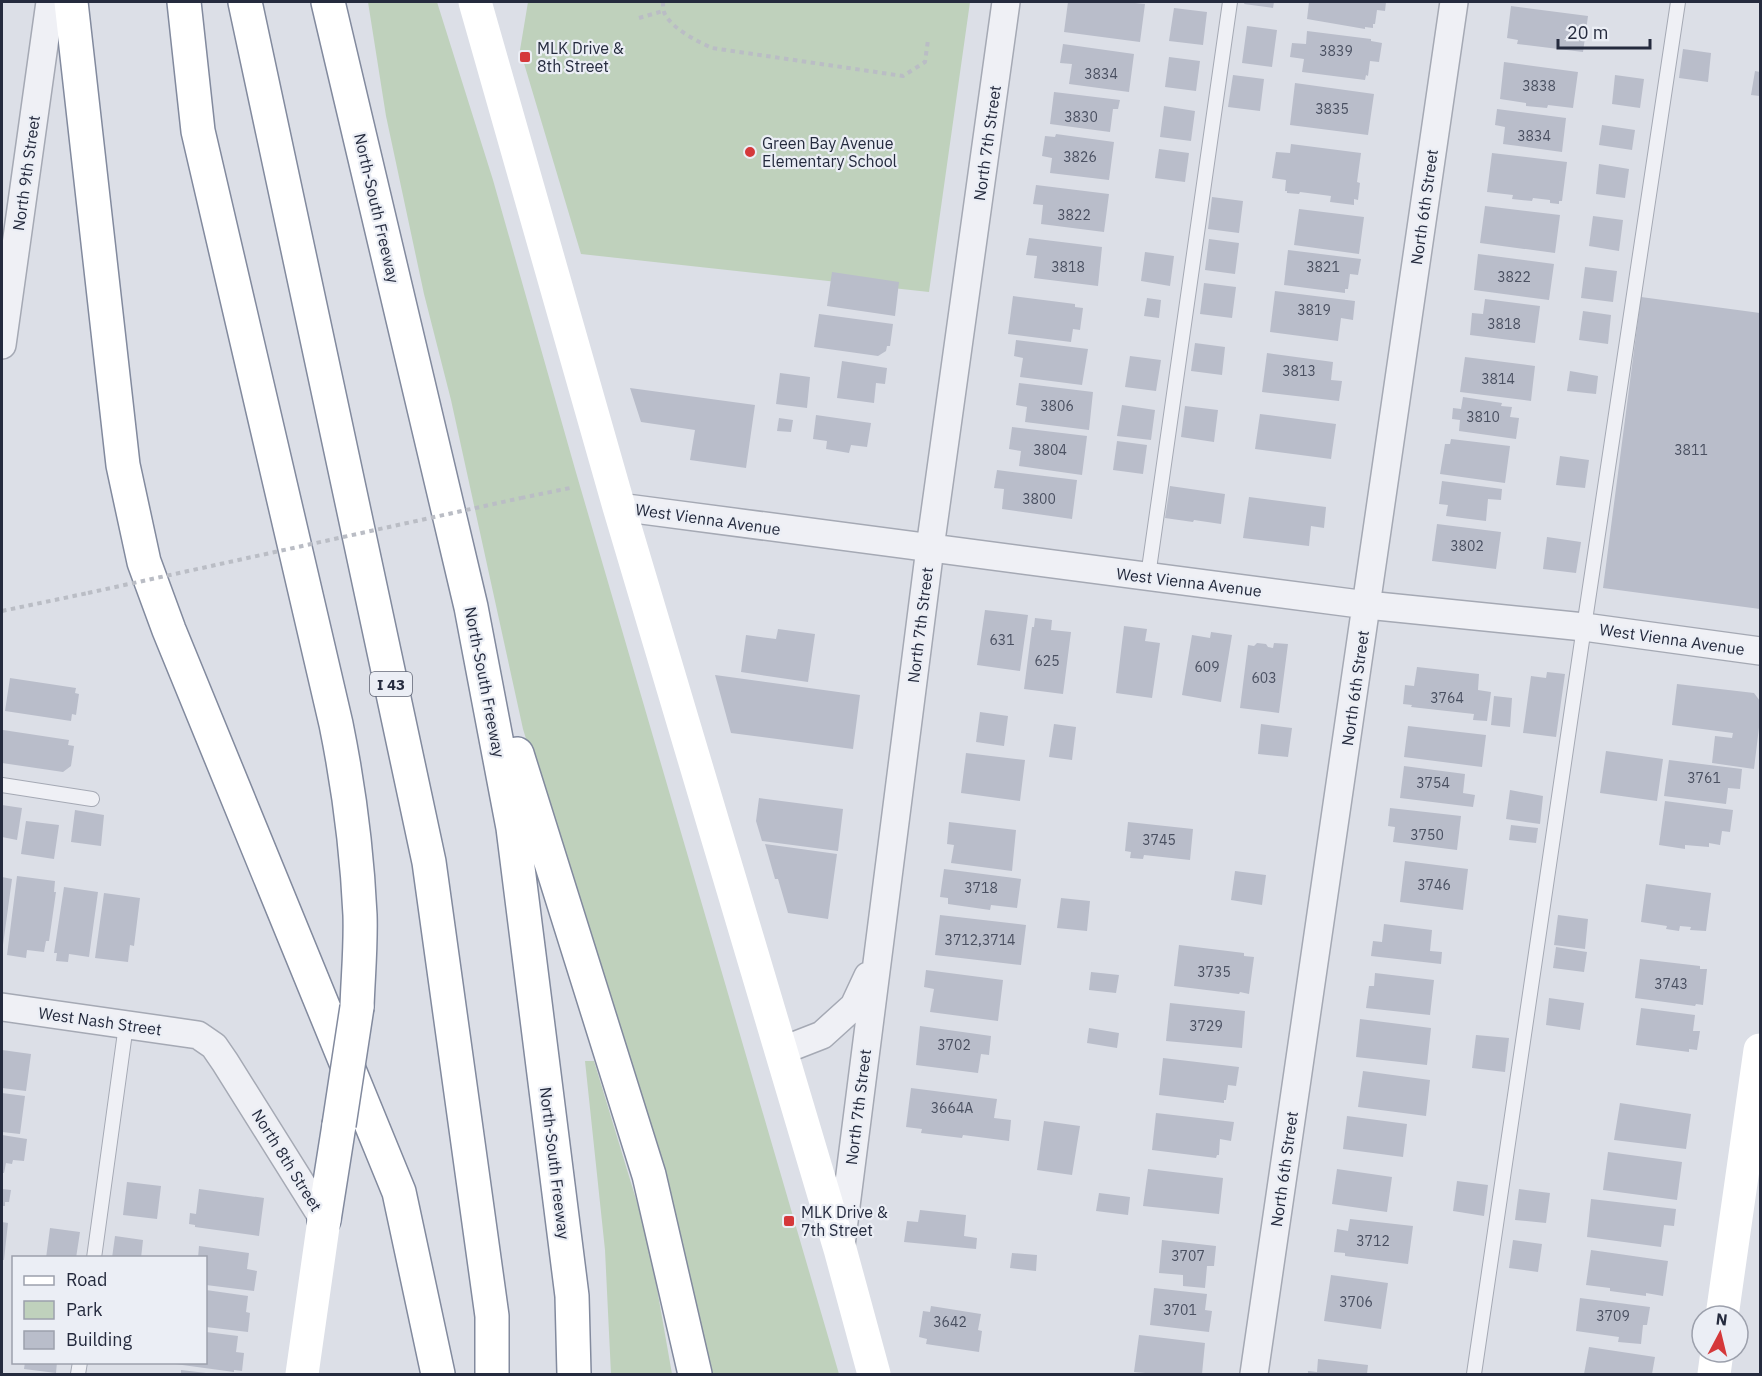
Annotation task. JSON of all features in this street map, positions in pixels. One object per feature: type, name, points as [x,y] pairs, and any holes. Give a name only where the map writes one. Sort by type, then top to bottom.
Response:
[{"type":"main road","points":[[71,2],[123,465],[144,562],[169,630],[399,1192],[438,1374]]},
{"type":"main road","points":[[184,2],[198,131],[336,724],[355,844],[360,918],[357,1007],[324,1220]]},
{"type":"main road","name":"I 43","points":[[245,2],[429,862],[492,1316],[492,1374]]},
{"type":"main road","name":"North-South Freeway","points":[[328,2],[471,607],[513,828],[572,1296],[574,1374]]},
{"type":"main road","points":[[475,2],[619,507],[840,1249],[874,1374]]},
{"type":"main road","points":[[471,607],[649,1174],[695,1374]]},
{"type":"main road","points":[[1724,1304],[1761,1050]]},
{"type":"main road","name":"North 8th Street","points":[[302,1374],[324,1220]]},
{"type":"street","name":"North 9th Street","points":[[2,345],[50,2]]},
{"type":"street","points":[[486,42],[493,2]]},
{"type":"street","name":"North 7th Street","points":[[840,1249],[930,548],[1006,2]]},
{"type":"street","name":"North 6th Street","points":[[1254,1374],[1454,2]]},
{"type":"street","name":"West Vienna Avenue","points":[[619,507],[1367,605],[1584,627],[1761,651]]},
{"type":"street","points":[[781,1051],[822,1035],[854,1006],[878,953]]},
{"type":"street","name":"West Nash Street","points":[[2,1007],[198,1035]]},
{"type":"street","name":"North 8th Street","points":[[198,1035],[214,1046],[324,1220]]},
{"type":"lane","points":[[1148,576],[1230,2]]},
{"type":"lane","points":[[1474,1374],[1678,2]]},
{"type":"lane","points":[[2,785],[92,799]]},
{"type":"lane","points":[[94,1256],[126,1025]]},
{"type":"path","points":[[663,2],[663,11],[671,21],[689,37],[712,48],[903,76],[925,62],[928,40]]},
{"type":"path","points":[[639,18],[663,11]]},
{"type":"path","points":[[2,611],[570,488]]},
{"type":"green space","points":[[368,2],[437,2],[493,180],[839,1374],[706,1374],[607,1003],[523,729],[386,116]]},
{"type":"green space","name":"Green Bay Avenue Elementary School","points":[[528,2],[970,2],[929,292],[581,254],[520,50]]},
{"type":"green space","points":[[585,1061],[594,1061],[639,1209],[653,1266],[672,1374],[611,1374],[605,1250]]},
{"type":"building","points":[[1068,2],[1145,4],[1140,42],[1064,32]]},
{"type":"building","points":[[1245,2],[1274,2],[1273,8],[1244,4]]},
{"type":"building","points":[[1309,2],[1386,2],[1385,11],[1377,10],[1373,28],[1365,27],[1365,29],[1307,19]]},
{"type":"building","points":[[1511,6],[1588,16],[1583,52],[1517,44],[1518,40],[1507,38]]},
{"type":"building","points":[[1174,8],[1207,12],[1203,45],[1169,41]]},
{"type":"building","points":[[1247,26],[1277,30],[1272,67],[1242,63]]},
{"type":"building","points":[[1307,31],[1371,39],[1371,41],[1382,43],[1379,62],[1370,61],[1368,76],[1366,75],[1365,80],[1302,72],[1304,59],[1290,57],[1292,43],[1306,44]]},
{"type":"building","points":[[1063,44],[1134,54],[1129,92],[1069,84],[1072,64],[1060,63]]},
{"type":"building","points":[[1683,49],[1711,53],[1708,82],[1679,78]]},
{"type":"building","points":[[1169,57],[1200,61],[1196,91],[1165,87]]},
{"type":"building","points":[[1504,62],[1578,72],[1573,108],[1548,105],[1547,108],[1526,106],[1526,103],[1500,99]]},
{"type":"building","points":[[1755,71],[1760,72],[1760,96],[1751,95]]},
{"type":"building","points":[[1233,75],[1264,79],[1260,111],[1228,107]]},
{"type":"building","points":[[1615,75],[1644,79],[1640,108],[1612,104]]},
{"type":"building","points":[[1295,83],[1374,94],[1368,135],[1290,125]]},
{"type":"building","points":[[1054,92],[1120,100],[1118,109],[1113,109],[1110,132],[1050,124]]},
{"type":"building","points":[[1164,106],[1195,111],[1191,141],[1160,137]]},
{"type":"building","points":[[1497,109],[1566,118],[1562,152],[1503,144],[1505,127],[1495,125]]},
{"type":"building","points":[[1602,125],[1635,130],[1632,150],[1599,145]]},
{"type":"building","points":[[1056,134],[1114,142],[1109,180],[1050,173],[1052,158],[1042,156],[1045,136],[1055,137]]},
{"type":"building","points":[[1291,144],[1361,153],[1357,182],[1360,183],[1358,200],[1354,199],[1354,205],[1330,202],[1331,196],[1300,192],[1299,194],[1287,193],[1285,191],[1286,180],[1272,178],[1276,152],[1290,153]]},
{"type":"building","points":[[1159,149],[1189,153],[1185,182],[1155,178]]},
{"type":"building","points":[[1492,153],[1567,162],[1562,201],[1559,201],[1559,204],[1550,203],[1550,200],[1533,198],[1532,201],[1512,199],[1513,195],[1487,192]]},
{"type":"building","points":[[1599,164],[1629,169],[1625,198],[1596,194]]},
{"type":"building","points":[[1036,185],[1109,194],[1104,232],[1041,224],[1043,205],[1033,204]]},
{"type":"building","points":[[1212,197],[1243,201],[1239,233],[1208,229]]},
{"type":"building","points":[[1485,206],[1560,215],[1555,253],[1480,243]]},
{"type":"building","points":[[1299,209],[1364,217],[1359,254],[1294,245]]},
{"type":"building","points":[[1593,216],[1623,220],[1619,251],[1589,246]]},
{"type":"building","points":[[1029,238],[1102,247],[1098,286],[1034,278],[1037,256],[1026,255]]},
{"type":"building","points":[[1209,239],[1239,243],[1235,274],[1205,270]]},
{"type":"building","points":[[1288,250],[1361,259],[1358,275],[1350,274],[1348,289],[1345,289],[1345,293],[1284,285]]},
{"type":"building","points":[[1145,252],[1174,256],[1170,286],[1141,281]]},
{"type":"building","points":[[1478,254],[1554,264],[1549,300],[1474,290]]},
{"type":"building","points":[[1585,267],[1617,271],[1613,302],[1581,298]]},
{"type":"building","points":[[832,272],[899,282],[895,316],[827,306]]},
{"type":"building","points":[[1204,283],[1236,287],[1232,318],[1200,314]]},
{"type":"building","points":[[1275,291],[1355,301],[1353,320],[1341,318],[1338,341],[1270,332]]},
{"type":"building","points":[[1013,296],[1075,304],[1075,307],[1083,308],[1080,330],[1073,329],[1071,342],[1008,334]]},
{"type":"building","points":[[1641,297],[1760,313],[1760,609],[1603,588]]},
{"type":"building","points":[[1147,298],[1161,300],[1159,318],[1144,316]]},
{"type":"building","points":[[1485,299],[1540,306],[1535,343],[1470,335],[1472,313],[1483,314]]},
{"type":"building","points":[[1583,311],[1611,315],[1608,344],[1579,340]]},
{"type":"building","points":[[819,314],[893,324],[890,346],[887,346],[886,351],[878,356],[814,347]]},
{"type":"building","points":[[1016,340],[1088,349],[1082,385],[1020,377],[1023,358],[1014,356]]},
{"type":"building","points":[[1195,343],[1225,347],[1222,375],[1191,371]]},
{"type":"building","points":[[1267,353],[1333,362],[1331,380],[1342,381],[1339,401],[1262,392]]},
{"type":"building","points":[[1130,356],[1161,360],[1156,391],[1125,387]]},
{"type":"building","points":[[1465,357],[1535,366],[1531,401],[1460,392]]},
{"type":"building","points":[[842,361],[887,368],[885,384],[876,383],[874,403],[837,398]]},
{"type":"building","points":[[1570,371],[1598,376],[1596,394],[1567,391]]},
{"type":"building","points":[[780,373],[810,377],[807,408],[776,404]]},
{"type":"building","points":[[1019,383],[1093,392],[1089,430],[1025,422],[1027,407],[1016,405]]},
{"type":"building","points":[[630,388],[755,405],[746,468],[690,460],[695,430],[641,422]]},
{"type":"building","points":[[1463,397],[1502,403],[1501,406],[1512,407],[1510,417],[1519,418],[1516,439],[1459,431],[1460,420],[1452,419],[1453,408],[1461,409]]},
{"type":"building","points":[[1122,405],[1155,410],[1151,440],[1117,436]]},
{"type":"building","points":[[1185,406],[1218,410],[1214,442],[1181,437]]},
{"type":"building","points":[[1260,414],[1336,424],[1331,459],[1255,449]]},
{"type":"building","points":[[816,415],[871,423],[867,447],[851,445],[849,453],[826,449],[827,441],[813,439]]},
{"type":"building","points":[[779,418],[793,420],[791,432],[777,431]]},
{"type":"building","points":[[1012,427],[1087,436],[1082,475],[1019,466],[1021,451],[1009,449]]},
{"type":"building","points":[[1451,439],[1510,446],[1505,483],[1440,474],[1445,444],[1450,444]]},
{"type":"building","points":[[1117,441],[1147,445],[1143,474],[1113,470]]},
{"type":"building","points":[[1560,456],[1589,460],[1585,488],[1556,485]]},
{"type":"building","points":[[997,470],[1077,480],[1072,519],[1002,509],[1004,489],[994,488]]},
{"type":"building","points":[[1442,481],[1502,489],[1501,500],[1488,499],[1486,521],[1446,516],[1448,505],[1439,504]]},
{"type":"building","points":[[1170,486],[1225,494],[1221,524],[1165,518]]},
{"type":"building","points":[[1249,497],[1326,507],[1324,528],[1311,526],[1309,546],[1243,538]]},
{"type":"building","points":[[1437,524],[1501,532],[1496,569],[1432,561]]},
{"type":"building","points":[[1547,537],[1581,542],[1576,573],[1543,569]]},
{"type":"building","points":[[985,610],[1028,615],[1020,671],[977,665]]},
{"type":"building","points":[[1035,618],[1052,620],[1051,630],[1071,632],[1063,694],[1024,689]]},
{"type":"building","points":[[1124,626],[1147,629],[1145,641],[1160,643],[1152,698],[1116,693]]},
{"type":"building","points":[[778,629],[815,634],[808,682],[741,672],[746,635],[776,639]]},
{"type":"building","points":[[1211,632],[1232,635],[1221,702],[1182,695],[1192,635],[1210,638]]},
{"type":"building","points":[[1257,643],[1273,648],[1274,643],[1288,644],[1279,713],[1240,708],[1248,645],[1254,646]]},
{"type":"building","points":[[1417,667],[1479,674],[1478,690],[1491,692],[1487,721],[1473,720],[1474,714],[1411,707],[1412,705],[1403,704],[1405,685],[1414,686]]},
{"type":"building","points":[[1547,672],[1565,674],[1556,737],[1523,733],[1531,676],[1546,678]]},
{"type":"building","points":[[715,675],[860,695],[853,749],[731,733]]},
{"type":"building","points":[[10,678],[76,688],[75,693],[79,694],[76,715],[72,714],[71,721],[5,711]]},
{"type":"building","points":[[1677,684],[1754,693],[1760,701],[1760,719],[1754,769],[1712,763],[1715,736],[1732,738],[1733,733],[1672,725]]},
{"type":"building","points":[[1494,696],[1512,698],[1510,727],[1491,725]]},
{"type":"building","points":[[980,712],[1008,716],[1004,746],[976,742]]},
{"type":"building","points":[[1054,724],[1076,727],[1072,760],[1049,757]]},
{"type":"building","points":[[1261,724],[1292,728],[1288,757],[1258,754]]},
{"type":"building","points":[[1408,726],[1486,735],[1482,767],[1404,757]]},
{"type":"building","points":[[3,730],[69,740],[68,745],[74,746],[71,766],[63,772],[2,763]]},
{"type":"building","points":[[1606,751],[1663,759],[1657,801],[1600,793]]},
{"type":"building","points":[[966,753],[1025,760],[1020,801],[961,793]]},
{"type":"building","points":[[1669,760],[1742,769],[1740,789],[1728,788],[1726,804],[1664,796]]},
{"type":"building","points":[[1404,766],[1465,774],[1463,793],[1475,795],[1473,807],[1400,798]]},
{"type":"building","points":[[1510,790],[1543,796],[1540,824],[1506,819]]},
{"type":"building","points":[[759,798],[843,809],[838,851],[762,841],[756,821]]},
{"type":"building","points":[[1665,801],[1733,810],[1730,832],[1722,831],[1720,845],[1709,843],[1709,847],[1685,845],[1685,849],[1659,845]]},
{"type":"building","points":[[2,805],[22,808],[17,840],[2,837]]},
{"type":"building","points":[[1390,808],[1461,816],[1457,850],[1393,842],[1395,827],[1388,826]]},
{"type":"building","points":[[75,810],[104,815],[101,846],[71,842]]},
{"type":"building","points":[[26,821],[59,825],[54,859],[21,854]]},
{"type":"building","points":[[949,822],[1016,830],[1012,871],[951,863],[954,845],[947,844]]},
{"type":"building","points":[[1128,822],[1193,829],[1190,860],[1144,855],[1143,859],[1130,858],[1131,852],[1125,851]]},
{"type":"building","points":[[1511,825],[1538,828],[1536,843],[1509,840]]},
{"type":"building","points":[[765,844],[837,854],[828,919],[788,913]]},
{"type":"building","points":[[1405,861],[1468,869],[1463,910],[1400,902]]},
{"type":"building","points":[[944,869],[1021,879],[1017,908],[991,905],[990,910],[948,904],[948,898],[940,897]]},
{"type":"building","points":[[1235,871],[1266,875],[1262,905],[1231,900]]},
{"type":"building","points":[[17,876],[55,881],[54,892],[56,892],[49,941],[46,941],[44,952],[27,950],[26,958],[7,955]]},
{"type":"building","points":[[2,877],[12,879],[3,945],[2,944]]},
{"type":"building","points":[[1646,884],[1711,893],[1706,931],[1690,930],[1691,927],[1680,926],[1679,931],[1666,929],[1667,926],[1641,922]]},
{"type":"building","points":[[64,887],[98,892],[89,957],[69,954],[68,962],[56,961],[57,953],[54,953]]},
{"type":"building","points":[[104,893],[140,898],[134,946],[130,945],[128,962],[95,958]]},
{"type":"building","points":[[1061,898],[1090,901],[1087,931],[1057,928]]},
{"type":"building","points":[[940,915],[1026,925],[1021,965],[935,955]]},
{"type":"building","points":[[1558,915],[1588,919],[1585,949],[1554,945]]},
{"type":"building","points":[[1384,924],[1432,930],[1430,951],[1442,952],[1441,964],[1371,956],[1373,941],[1382,942]]},
{"type":"building","points":[[1179,945],[1244,953],[1244,956],[1254,957],[1249,994],[1174,986]]},
{"type":"building","points":[[1556,947],[1587,952],[1584,972],[1553,968]]},
{"type":"building","points":[[1640,959],[1700,966],[1700,969],[1707,969],[1703,1005],[1696,1004],[1695,1006],[1635,998]]},
{"type":"building","points":[[926,970],[1003,980],[998,1021],[930,1012],[934,989],[924,987]]},
{"type":"building","points":[[1091,972],[1119,975],[1116,993],[1089,990]]},
{"type":"building","points":[[1375,973],[1434,980],[1430,1015],[1366,1008],[1369,986],[1374,986]]},
{"type":"building","points":[[1549,998],[1584,1003],[1580,1030],[1546,1025]]},
{"type":"building","points":[[1170,1003],[1245,1011],[1242,1048],[1166,1041]]},
{"type":"building","points":[[1641,1008],[1695,1015],[1693,1031],[1700,1031],[1697,1050],[1689,1049],[1689,1052],[1636,1045]]},
{"type":"building","points":[[1360,1019],[1431,1028],[1427,1065],[1356,1057]]},
{"type":"building","points":[[920,1026],[991,1036],[989,1055],[981,1054],[978,1073],[916,1065]]},
{"type":"building","points":[[1089,1028],[1119,1033],[1117,1048],[1087,1043]]},
{"type":"building","points":[[1476,1035],[1509,1038],[1505,1072],[1472,1068]]},
{"type":"building","points":[[2,1050],[31,1054],[26,1091],[2,1088]]},
{"type":"building","points":[[1163,1058],[1239,1067],[1236,1086],[1228,1085],[1224,1103],[1159,1095]]},
{"type":"building","points":[[1363,1071],[1430,1080],[1426,1116],[1358,1107]]},
{"type":"building","points":[[911,1088],[997,1099],[994,1118],[1011,1120],[1009,1141],[963,1135],[962,1138],[921,1133],[922,1129],[906,1127]]},
{"type":"building","points":[[2,1093],[25,1096],[20,1134],[2,1132]]},
{"type":"building","points":[[1620,1103],[1691,1114],[1686,1149],[1614,1140]]},
{"type":"building","points":[[1156,1113],[1234,1122],[1231,1141],[1220,1139],[1219,1155],[1216,1158],[1152,1150]]},
{"type":"building","points":[[1347,1116],[1407,1124],[1403,1157],[1343,1149]]},
{"type":"building","points":[[1044,1121],[1080,1126],[1072,1175],[1037,1170]]},
{"type":"building","points":[[2,1135],[27,1139],[24,1161],[13,1160],[12,1164],[6,1163],[4,1173],[2,1173]]},
{"type":"building","points":[[1608,1152],[1682,1162],[1677,1200],[1603,1190]]},
{"type":"building","points":[[1148,1169],[1223,1178],[1219,1214],[1143,1206]]},
{"type":"building","points":[[1337,1169],[1392,1177],[1387,1212],[1332,1204]]},
{"type":"building","points":[[1457,1181],[1488,1185],[1484,1216],[1453,1211]]},
{"type":"building","points":[[127,1182],[161,1186],[157,1219],[123,1215]]},
{"type":"building","points":[[2,1189],[11,1190],[9,1202],[5,1202],[5,1206],[2,1206]]},
{"type":"building","points":[[199,1189],[264,1198],[259,1236],[195,1227],[189,1224],[190,1213],[196,1214]]},
{"type":"building","points":[[1519,1189],[1550,1193],[1546,1223],[1515,1220]]},
{"type":"building","points":[[1099,1193],[1130,1197],[1128,1215],[1096,1211]]},
{"type":"building","points":[[1591,1199],[1676,1209],[1674,1226],[1664,1225],[1661,1247],[1587,1237]]},
{"type":"building","points":[[920,1210],[966,1215],[964,1236],[977,1238],[976,1249],[904,1242],[907,1221],[918,1222]]},
{"type":"building","points":[[1350,1219],[1413,1226],[1408,1264],[1345,1256],[1345,1253],[1334,1252],[1337,1229],[1348,1231]]},
{"type":"building","points":[[2,1222],[8,1223],[4,1260],[2,1260]]},
{"type":"building","points":[[50,1228],[80,1232],[76,1256],[46,1256]]},
{"type":"building","points":[[115,1236],[143,1240],[141,1256],[112,1256]]},
{"type":"building","points":[[1162,1240],[1216,1246],[1214,1266],[1207,1266],[1205,1288],[1183,1286],[1183,1275],[1159,1273]]},
{"type":"building","points":[[1513,1240],[1542,1244],[1538,1272],[1509,1268]]},
{"type":"building","points":[[199,1246],[249,1253],[247,1269],[257,1271],[254,1291],[207,1285],[207,1256],[198,1256]]},
{"type":"building","points":[[1591,1250],[1668,1261],[1663,1296],[1610,1291],[1610,1288],[1586,1285]]},
{"type":"building","points":[[1012,1253],[1037,1255],[1036,1271],[1010,1268]]},
{"type":"building","points":[[1331,1275],[1388,1283],[1381,1329],[1324,1321]]},
{"type":"building","points":[[1154,1288],[1207,1294],[1205,1310],[1212,1311],[1209,1332],[1150,1325]]},
{"type":"building","points":[[207,1290],[248,1296],[246,1312],[250,1313],[248,1332],[207,1327]]},
{"type":"building","points":[[1580,1298],[1650,1307],[1647,1325],[1643,1325],[1641,1344],[1618,1342],[1619,1337],[1576,1331]]},
{"type":"building","points":[[931,1306],[981,1314],[978,1330],[982,1331],[979,1352],[926,1344],[927,1339],[919,1337],[923,1311],[930,1312]]},
{"type":"building","points":[[207,1332],[238,1336],[236,1352],[244,1353],[242,1371],[234,1370],[234,1372],[175,1364],[207,1364]]},
{"type":"building","points":[[1139,1335],[1205,1343],[1202,1374],[1134,1372]]},
{"type":"building","points":[[1589,1347],[1655,1357],[1652,1374],[1584,1374]]},
{"type":"building","points":[[1318,1359],[1368,1365],[1367,1374],[1308,1374],[1308,1371],[1317,1372]]},
{"type":"building","points":[[25,1364],[57,1364],[56,1373],[24,1369]]},
{"type":"building","points":[[181,1370],[206,1373],[206,1374],[181,1374]]},
{"type":"place","name":"MLK Drive & 8th Street","points":[[525,57]]},
{"type":"place","name":"Green Bay Avenue Elementary School","points":[[750,152]]},
{"type":"place","name":"MLK Drive & 7th Street","points":[[789,1221]]}]
